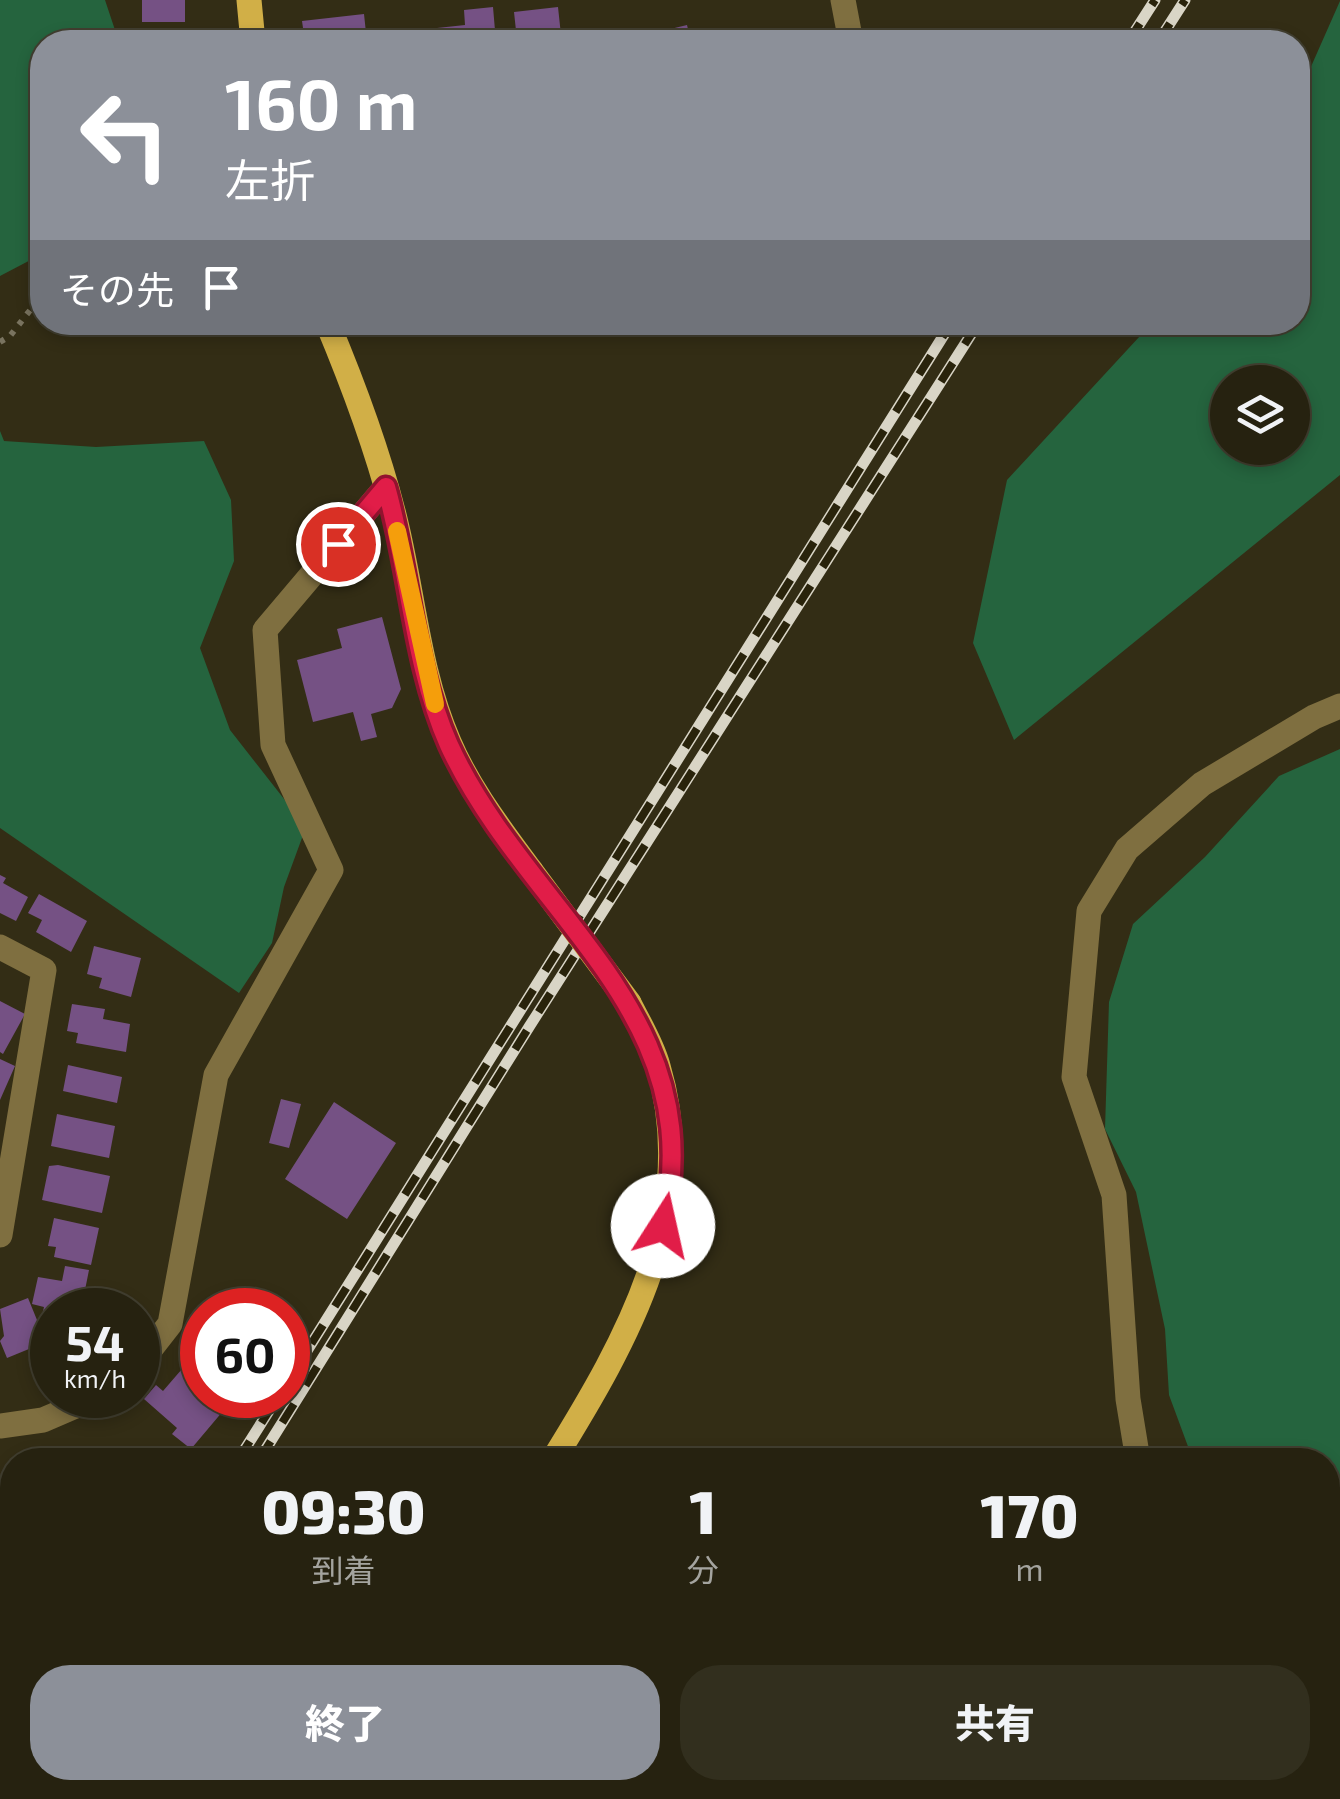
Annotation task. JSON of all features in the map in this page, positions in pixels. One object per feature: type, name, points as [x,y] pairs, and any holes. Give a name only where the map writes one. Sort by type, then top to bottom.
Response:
[{"type":"main road","points":[[249,0],[251,30]]},
{"type":"main road","points":[[332,335],[364,410],[386,487],[431,695],[450,745],[480,800],[629,1003],[658,1063],[671,1126],[672,1189],[654,1263],[616,1348],[561,1448]]},
{"type":"street","points":[[843,0],[849,30]]},
{"type":"street","points":[[160,1337],[170,1324],[216,1074],[331,870],[273,746],[265,630],[386,487]]},
{"type":"street","points":[[1136,1448],[1128,1399],[1114,1195],[1074,1076],[1089,911],[1126,849],[1202,784],[1314,716],[1340,706]]},
{"type":"street","points":[[0,946],[44,970],[8,1131],[0,1235]]},
{"type":"street","points":[[0,1426],[48,1418]]},
{"type":"path","points":[[0,342],[10,336],[30,310]]},
{"type":"green space","points":[[0,0],[105,0],[115,30],[30,30],[30,260],[0,276]]},
{"type":"green space","points":[[1340,1],[1340,475],[1014,740],[973,643],[1007,480],[1141,335],[1310,335],[1310,69]]},
{"type":"green space","points":[[0,431],[4,441],[96,447],[204,441],[231,500],[234,561],[200,648],[230,730],[306,827],[284,887],[272,943],[239,993],[0,828]]},
{"type":"green space","points":[[1340,749],[1340,1448],[1189,1448],[1169,1395],[1165,1329],[1136,1192],[1105,1129],[1109,1002],[1133,924],[1205,857],[1279,776]]},
{"type":"building","points":[[142,0],[185,0],[185,22],[142,22]]},
{"type":"building","points":[[493,7],[495,30],[437,30],[465,25],[464,10]]},
{"type":"building","points":[[558,7],[560,30],[516,30],[514,12]]},
{"type":"building","points":[[364,14],[366,30],[303,30],[302,21]]},
{"type":"building","points":[[382,617],[401,689],[392,708],[371,714],[377,737],[361,741],[353,712],[313,722],[297,660],[342,648],[337,629]]},
{"type":"building","points":[[0,875],[6,878],[3,883],[28,897],[16,921],[0,913]]},
{"type":"building","points":[[39,894],[87,921],[71,952],[36,932],[42,920],[28,913]]},
{"type":"building","points":[[94,946],[141,958],[131,997],[99,988],[102,978],[87,974]]},
{"type":"building","points":[[0,1001],[25,1014],[3,1054],[0,1052]]},
{"type":"building","points":[[72,1004],[105,1009],[103,1019],[130,1024],[126,1052],[76,1043],[78,1033],[67,1031]]},
{"type":"building","points":[[0,1059],[15,1066],[0,1100]]},
{"type":"building","points":[[68,1065],[122,1077],[117,1103],[63,1091]]},
{"type":"building","points":[[281,1099],[301,1104],[289,1148],[269,1143]]},
{"type":"building","points":[[334,1102],[396,1143],[347,1219],[285,1179]]},
{"type":"building","points":[[57,1114],[115,1126],[109,1158],[51,1146]]},
{"type":"building","points":[[49,1166],[110,1176],[102,1213],[42,1200]]},
{"type":"building","points":[[54,1218],[99,1228],[91,1265],[54,1257],[56,1247],[48,1246]]},
{"type":"building","points":[[65,1266],[89,1270],[85,1288],[36,1288],[38,1277],[62,1281]]},
{"type":"building","points":[[28,1298],[30,1349],[7,1358],[0,1341],[4,1336],[0,1309]]},
{"type":"building","points":[[180,1371],[180,1418],[217,1418],[192,1448],[172,1434],[177,1428],[160,1413],[160,1388],[163,1391]]},
{"type":"railway","points":[[1136,30],[1155,0]]},
{"type":"railway","points":[[1166,30],[1185,0]]},
{"type":"railway","points":[[310,1346],[944,335]]},
{"type":"railway","points":[[266,1448],[529,1027],[971,335]]},
{"type":"railway","points":[[246,1448],[264,1418]]},
{"type":"slow traffic","points":[[397,531],[435,704]]},
{"type":"route","points":[[338,544],[386,487],[431,695],[450,745],[480,800],[629,1003],[658,1063],[671,1126],[672,1189],[663,1226]]}]
